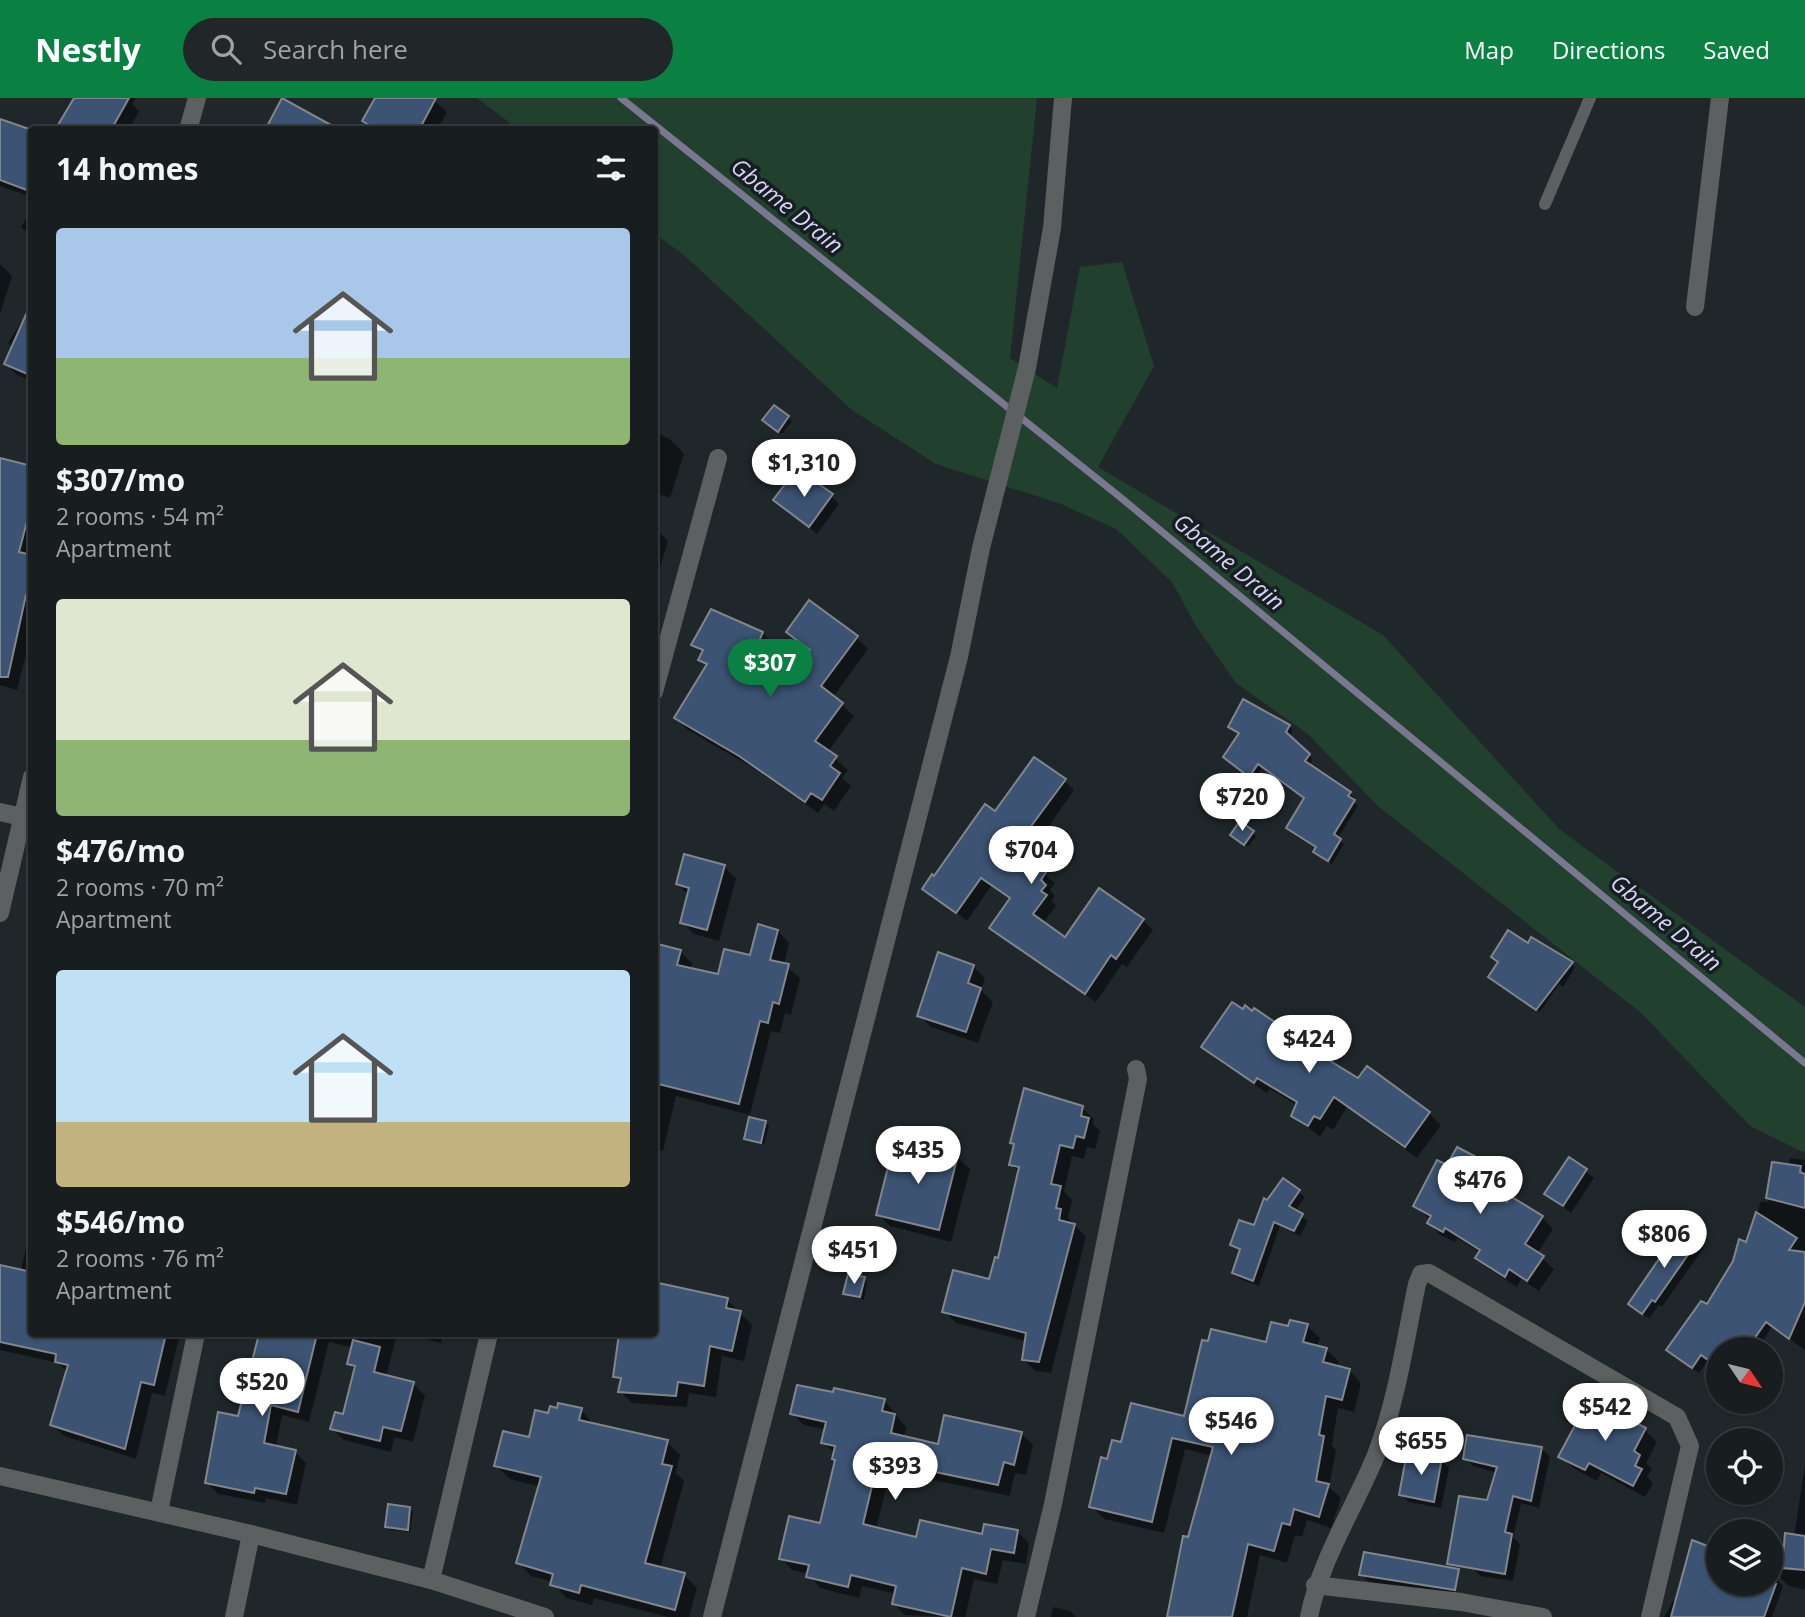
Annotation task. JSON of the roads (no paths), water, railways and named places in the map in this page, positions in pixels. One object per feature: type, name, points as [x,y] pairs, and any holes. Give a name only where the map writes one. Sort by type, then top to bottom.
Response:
[{"type":"street","points":[[189,126],[197,98]]},
{"type":"street","points":[[712,1617],[959,657],[981,548],[1027,368],[1052,228],[1063,98]]},
{"type":"street","points":[[1695,307],[1720,98]]},
{"type":"street","points":[[658,677],[718,458]]},
{"type":"street","points":[[0,913],[28,792]]},
{"type":"street","points":[[0,812],[22,817]]},
{"type":"street","points":[[1026,1617],[1094,1307],[1138,1079],[1136,1069]]},
{"type":"street","points":[[1309,1617],[1315,1585],[1376,1453],[1393,1401],[1417,1283],[1421,1274],[1429,1273],[1676,1417],[1690,1446],[1650,1617]]},
{"type":"street","points":[[159,1511],[195,1337]]},
{"type":"street","points":[[431,1580],[488,1337]]},
{"type":"street","points":[[0,1476],[159,1511],[431,1580],[545,1617]]},
{"type":"street","points":[[234,1617],[251,1534]]},
{"type":"street","points":[[1315,1585],[1461,1602],[1543,1617]]},
{"type":"lane","points":[[1545,204],[1590,98]]},
{"type":"waterway","name":"Gbame Drain","points":[[621,98],[656,126]]},
{"type":"waterway","name":"Gbame Drain","points":[[658,128],[1120,497],[1805,1063]]}]
